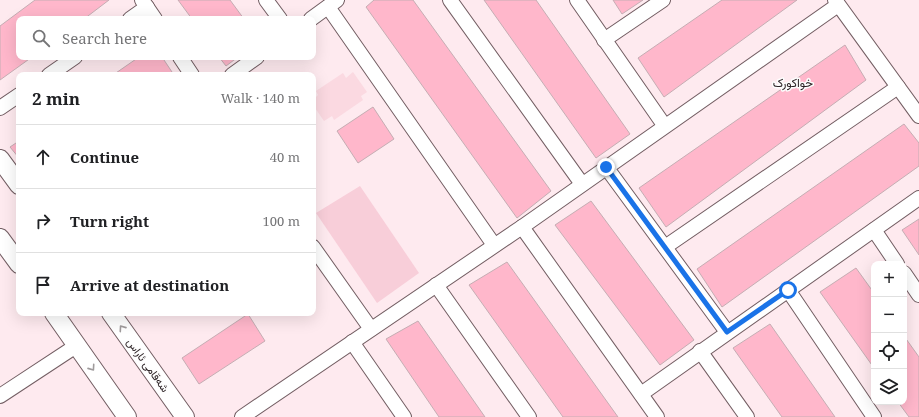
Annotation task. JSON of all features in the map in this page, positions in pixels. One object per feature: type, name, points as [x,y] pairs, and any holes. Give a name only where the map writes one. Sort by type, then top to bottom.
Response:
[{"type":"street","points":[[266,0],[278,16]]},
{"type":"street","points":[[450,0],[582,184]]},
{"type":"street","points":[[577,0],[664,125]]},
{"type":"street","points":[[604,40],[663,0]]},
{"type":"street","points":[[242,417],[522,227],[837,2],[919,116]]},
{"type":"street","points":[[315,16],[332,3],[494,245]]},
{"type":"street","points":[[135,16],[148,9]]},
{"type":"street","points":[[53,72],[71,60]]},
{"type":"street","points":[[182,60],[190,72]]},
{"type":"street","points":[[236,72],[253,60]]},
{"type":"street","points":[[665,247],[898,87]]},
{"type":"street","points":[[0,108],[16,97]]},
{"type":"street","points":[[0,159],[16,181]]},
{"type":"street","points":[[606,167],[727,332]]},
{"type":"street","points":[[641,394],[919,198]]},
{"type":"street","points":[[522,227],[657,417]]},
{"type":"street","points":[[874,230],[896,261]]},
{"type":"street","points":[[0,238],[16,260]]},
{"type":"street","points":[[316,251],[370,329]]},
{"type":"street","points":[[907,278],[919,295]]},
{"type":"street","points":[[436,285],[529,417]]},
{"type":"street","points":[[788,290],[874,417]]},
{"type":"street","points":[[56,316],[127,417]]},
{"type":"street","name":"شەقامی ئاراس","points":[[113,316],[185,417]]},
{"type":"street","points":[[352,342],[404,417]]},
{"type":"street","points":[[0,396],[76,346]]},
{"type":"street","points":[[700,351],[747,417]]},
{"type":"shaded area","points":[[353,72],[367,92],[361,96],[363,100],[334,120],[332,116],[324,121],[316,109],[316,97],[318,95],[316,91],[343,73],[346,78]]},
{"type":"shaded area","points":[[360,186],[419,273],[377,303],[316,213]]},
{"type":"building","points":[[35,0],[109,0],[88,16],[16,16],[16,60],[28,60],[0,80],[0,26]]},
{"type":"building","points":[[178,0],[230,0],[242,16],[190,16]]},
{"type":"building","points":[[374,0],[413,0],[551,191],[517,218],[366,7]]},
{"type":"building","points":[[484,0],[536,0],[630,134],[596,158]]},
{"type":"building","points":[[613,0],[643,0],[622,14]]},
{"type":"building","points":[[722,0],[797,0],[664,97],[638,58]]},
{"type":"building","points":[[845,45],[866,80],[666,227],[639,188]]},
{"type":"building","points":[[135,60],[164,60],[172,72],[117,72]]},
{"type":"building","points":[[221,60],[234,60],[226,66]]},
{"type":"building","points":[[373,107],[394,139],[358,163],[337,131]]},
{"type":"building","points":[[904,124],[919,143],[919,166],[722,307],[697,269]]},
{"type":"building","points":[[16,143],[16,154],[10,147]]},
{"type":"building","points":[[591,201],[694,340],[660,365],[555,225]]},
{"type":"building","points":[[919,219],[919,255],[902,230]]},
{"type":"building","points":[[507,262],[618,417],[563,417],[469,285]]},
{"type":"building","points":[[856,268],[871,289],[871,364],[820,292]]},
{"type":"building","points":[[245,316],[249,316],[265,341],[199,384],[182,358]]},
{"type":"building","points":[[418,321],[485,417],[439,417],[386,339]]},
{"type":"building","points":[[770,324],[835,417],[782,417],[733,348]]},
{"type":"building","points":[[907,340],[919,357],[919,417],[909,417],[900,405],[907,405]]},
{"type":"district","name":"خواکورک","points":[[793,83]]},
{"type":"route","points":[[606,167],[727,332],[788,290]]}]
